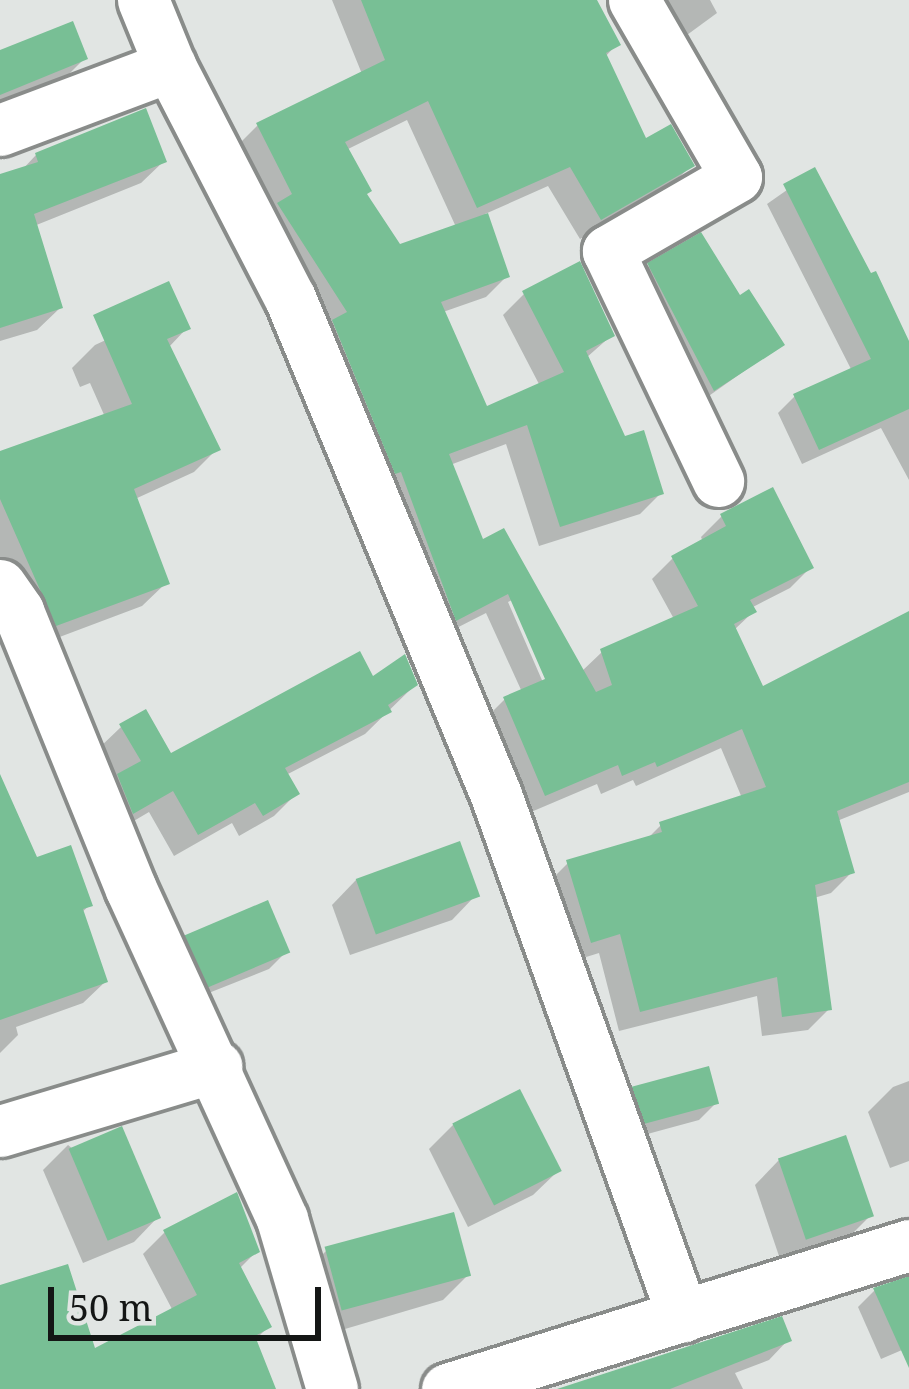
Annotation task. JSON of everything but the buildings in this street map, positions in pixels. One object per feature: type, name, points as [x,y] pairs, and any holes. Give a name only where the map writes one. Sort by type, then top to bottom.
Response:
[{"type":"street","points":[[143,0],[170,66],[290,298],[496,795],[683,1317]]},
{"type":"street","points":[[634,0],[736,177],[608,251],[718,481]]},
{"type":"street","points":[[0,130],[170,66]]},
{"type":"street","points":[[0,585],[18,611],[131,889],[216,1066],[282,1219],[332,1389]]},
{"type":"street","points":[[0,1131],[216,1066]]},
{"type":"street","points":[[447,1389],[909,1245]]}]
